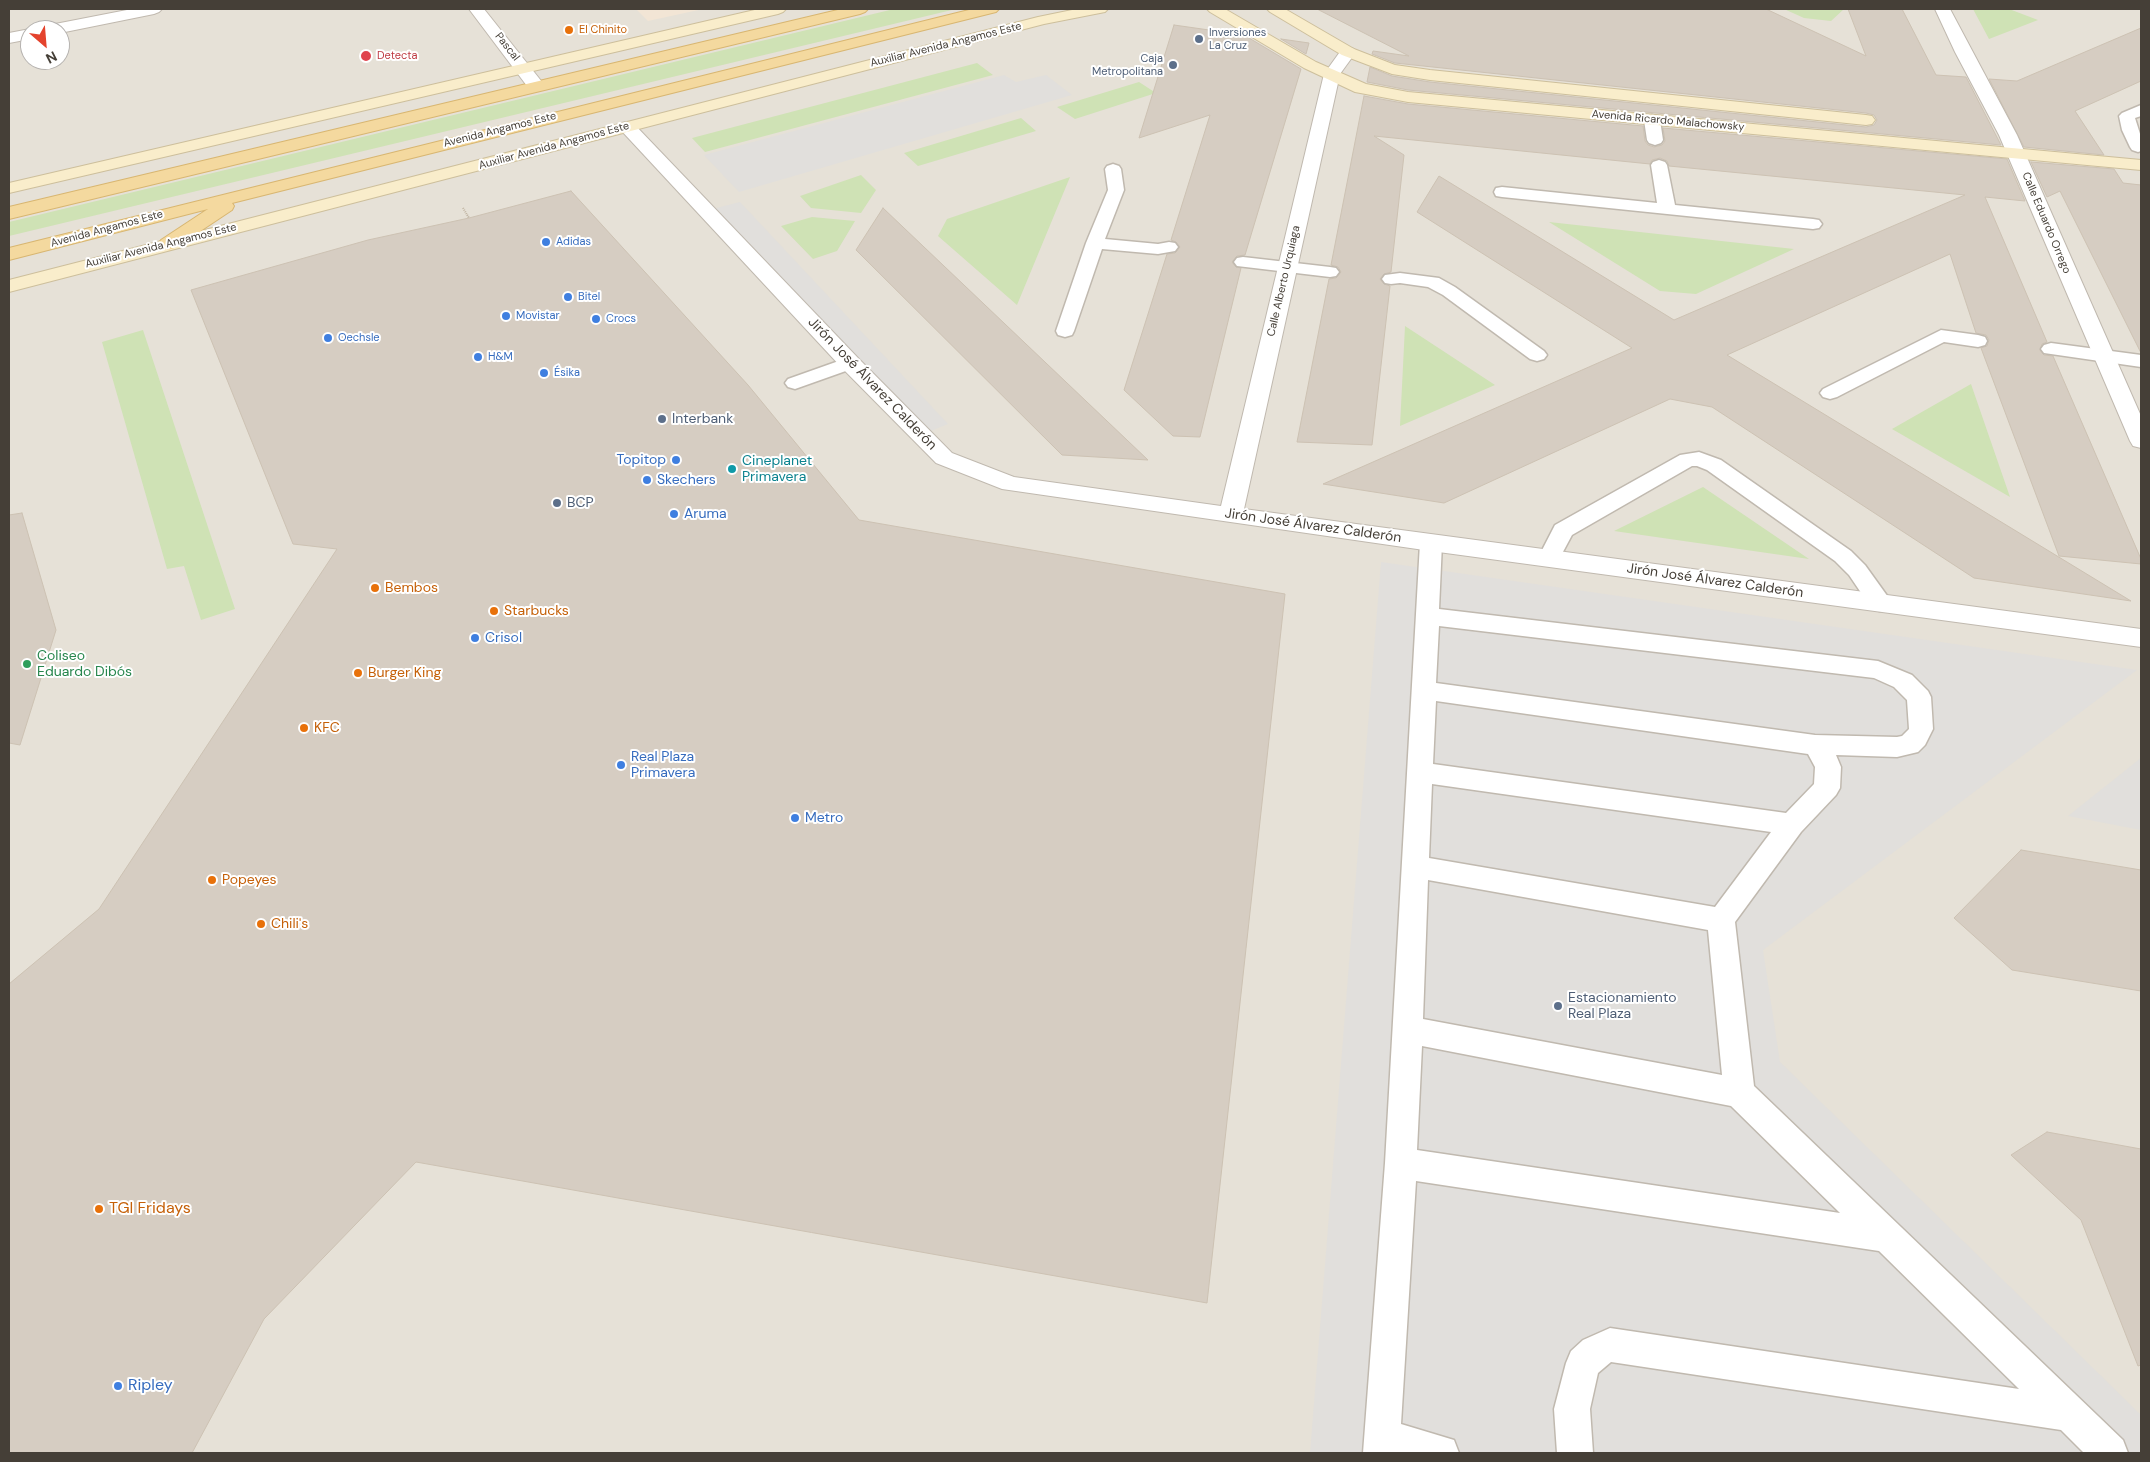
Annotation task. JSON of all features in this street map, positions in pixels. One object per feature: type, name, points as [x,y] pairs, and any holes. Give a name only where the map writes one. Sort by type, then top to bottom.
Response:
[{"type":"main road","points":[[9,213],[860,9]]},
{"type":"main road","name":"Avenida Angamos Este","points":[[9,254],[991,9]]},
{"type":"main road","points":[[168,244],[244,194]]},
{"type":"street","points":[[70,26],[154,9]]},
{"type":"street","name":"Pascal","points":[[476,9],[536,86]]},
{"type":"street","points":[[9,188],[778,9]]},
{"type":"street","name":"Auxiliar Avenida Angamos Este","points":[[9,286],[1043,20],[1100,9]]},
{"type":"street","name":"Avenida Ricardo Malachowsky","points":[[1215,9],[1310,65],[1361,88],[1408,97],[1652,120],[2009,139],[2141,165]]},
{"type":"street","name":"Avenida Ricardo Malachowsky","points":[[1275,9],[1348,52],[1392,69],[1430,76],[1882,122]]},
{"type":"street","name":"Calle Eduardo Orrego","points":[[1942,9],[2009,139],[2141,441]]},
{"type":"street","name":"Calle Alberto Urquiaga","points":[[1231,515],[1332,74],[1348,52]]},
{"type":"street","name":"Jirón José Álvarez Calderón","points":[[627,127],[850,363],[944,458],[1010,484],[1431,543],[2141,638]]},
{"type":"lane","points":[[2133,146],[2127,116],[2141,110]]},
{"type":"lane","points":[[1652,120],[1655,140]]},
{"type":"lane","points":[[1659,165],[1667,209]]},
{"type":"lane","points":[[1065,331],[1095,243],[1116,190],[1114,169]]},
{"type":"lane","points":[[1502,192],[1813,224]]},
{"type":"lane","points":[[1095,243],[1164,250]]},
{"type":"lane","points":[[1244,258],[1331,268]]},
{"type":"lane","points":[[1394,276],[1433,282],[1449,291],[1537,355]]},
{"type":"lane","points":[[1830,393],[1940,336],[1978,341]]},
{"type":"lane","points":[[2050,349],[2141,361]]},
{"type":"lane","points":[[795,383],[850,363]]},
{"type":"lane","points":[[1549,558],[1563,530],[1687,460],[1699,459],[1714,465],[1843,556],[1857,570],[1880,603]]},
{"type":"lane","points":[[1431,543],[1401,1163],[1381,1445],[1441,1453]]},
{"type":"lane","points":[[1424,690],[1815,745],[1897,747],[1908,745],[1916,738],[1920,729],[1919,697],[1903,681],[1878,670],[1428,616]]},
{"type":"lane","points":[[1740,1093],[1721,920],[1792,824],[1827,788],[1828,767],[1824,756],[1815,745]]},
{"type":"lane","points":[[1420,772],[1792,824]]},
{"type":"lane","points":[[1416,867],[1721,920]]},
{"type":"lane","points":[[1407,1030],[1740,1093],[2110,1453]]},
{"type":"lane","points":[[1401,1163],[1887,1236]]},
{"type":"lane","points":[[1576,1453],[1572,1409],[1583,1363],[1595,1352],[1610,1344],[2070,1414]]},
{"type":"shaded area","points":[[9,9],[2141,9],[2141,1453],[9,1453]]},
{"type":"shaded area","points":[[636,9],[703,9],[648,21]]},
{"type":"shaded area","points":[[1004,75],[1016,82],[1046,75],[1072,95],[739,192],[704,155]]},
{"type":"shaded area","points":[[740,202],[948,424],[926,433],[709,210]]},
{"type":"shaded area","name":"Estacionamiento Real Plaza","points":[[1381,562],[2137,670],[1763,950],[1780,1062],[2141,1415],[2141,1453],[1310,1453]]},
{"type":"shaded area","points":[[2141,758],[2141,830],[2068,816]]},
{"type":"green space","points":[[894,9],[956,9],[9,236],[9,222]]},
{"type":"green space","points":[[1784,9],[1844,9],[1831,21],[1804,18]]},
{"type":"green space","points":[[1973,9],[2009,9],[2038,20],[1989,39]]},
{"type":"green space","points":[[977,63],[993,75],[705,152],[692,138]]},
{"type":"green space","points":[[1139,82],[1156,93],[1075,119],[1057,107]]},
{"type":"green space","points":[[1021,118],[1036,131],[918,166],[904,153]]},
{"type":"green space","points":[[861,175],[876,190],[861,213],[811,208],[800,196]]},
{"type":"green space","points":[[1070,177],[1017,305],[938,236],[947,219]]},
{"type":"green space","points":[[812,217],[855,221],[837,251],[813,259],[781,226]]},
{"type":"green space","points":[[1549,222],[1794,249],[1696,294],[1660,291]]},
{"type":"green space","points":[[1405,326],[1495,385],[1400,426]]},
{"type":"green space","points":[[143,330],[235,609],[201,620],[184,566],[167,569],[102,342]]},
{"type":"green space","points":[[1971,384],[2010,497],[1892,429]]},
{"type":"green space","points":[[1703,487],[1809,559],[1614,531]]},
{"type":"building","points":[[1317,9],[1766,9],[1866,56],[1848,9],[1902,9],[1936,75],[1966,77],[2001,145],[1408,90],[1367,82],[1370,67],[1392,76],[1430,82],[1866,127],[1874,125],[1877,120],[1874,115],[1866,113],[1395,63],[1372,54],[1373,51],[1409,56]]},
{"type":"building","points":[[1174,25],[1244,35],[1301,69],[1245,255],[1237,256],[1232,262],[1236,267],[1241,268],[1200,437],[1173,436],[1124,390],[1167,254],[1175,253],[1180,247],[1171,240],[1210,115],[1139,138]]},
{"type":"building","points":[[2141,28],[2141,81],[2075,111],[2104,155],[2024,147],[1989,79],[2017,81]]},
{"type":"building","points":[[1281,39],[1309,43],[1306,54]]},
{"type":"building","points":[[1364,96],[1408,104],[1643,126],[1645,141],[1648,145],[1654,147],[1662,145],[1665,141],[1663,128],[2007,159],[2025,201],[1985,197],[2047,342],[2042,344],[2040,350],[2044,355],[2053,356],[2141,559],[2141,564],[2059,556],[1981,348],[1987,346],[1989,340],[1986,335],[1976,333],[1950,254],[1727,355],[2131,601],[1974,578],[1712,407],[1670,399],[1444,503],[1323,484],[1632,348],[1417,212],[1439,176],[1674,320],[1965,195],[1669,166],[1667,161],[1660,158],[1652,160],[1650,164],[1374,136],[1404,155],[1391,272],[1384,274],[1380,279],[1384,284],[1390,286],[1372,445],[1297,442],[1329,279],[1336,278],[1341,272],[1338,267],[1331,265]]},
{"type":"building","points":[[2031,162],[2114,169],[2123,183],[2141,185],[2141,353],[2060,191],[2047,197]]},
{"type":"building","points":[[571,191],[748,385],[859,520],[1285,594],[1207,1303],[416,1162],[264,1319],[192,1453],[9,1453],[9,984],[99,909],[337,549],[293,544],[191,290],[368,240],[469,218]]},
{"type":"building","points":[[883,208],[1148,460],[1062,455],[856,250]]},
{"type":"building","name":"Coliseo Eduardo Dibós","points":[[22,513],[56,630],[20,745],[9,743],[9,515]]},
{"type":"building","points":[[2021,850],[2141,870],[2141,991],[2012,970],[1954,918]]},
{"type":"building","points":[[2047,1132],[2141,1149],[2141,1365],[2138,1366],[2081,1220],[2011,1155]]},
{"type":"place","name":"El Chinito","points":[[569,30]]},
{"type":"place","name":"Inversiones La Cruz","points":[[1199,39]]},
{"type":"place","name":"Detecta","points":[[366,56]]},
{"type":"place","name":"Caja Metropolitana","points":[[1173,65]]},
{"type":"place","name":"Adidas","points":[[546,242]]},
{"type":"place","name":"Bitel","points":[[568,297]]},
{"type":"place","name":"Movistar","points":[[506,316]]},
{"type":"place","name":"Crocs","points":[[596,319]]},
{"type":"place","name":"Oechsle","points":[[328,338]]},
{"type":"place","name":"H&M","points":[[478,357]]},
{"type":"place","name":"Ésika","points":[[544,373]]},
{"type":"place","name":"Interbank","points":[[662,419]]},
{"type":"place","name":"Topitop","points":[[676,460]]},
{"type":"place","name":"Cineplanet Primavera","points":[[732,469]]},
{"type":"place","name":"Skechers","points":[[647,480]]},
{"type":"place","name":"BCP","points":[[557,503]]},
{"type":"place","name":"Aruma","points":[[674,514]]},
{"type":"place","name":"Bembos","points":[[375,588]]},
{"type":"place","name":"Starbucks","points":[[494,611]]},
{"type":"place","name":"Crisol","points":[[475,638]]},
{"type":"place","name":"Coliseo Eduardo Dibós","points":[[27,664]]},
{"type":"place","name":"Burger King","points":[[358,673]]},
{"type":"place","name":"KFC","points":[[304,728]]},
{"type":"place","name":"Real Plaza Primavera","points":[[621,765]]},
{"type":"place","name":"Metro","points":[[795,818]]},
{"type":"place","name":"Popeyes","points":[[212,880]]},
{"type":"place","name":"Chili's","points":[[261,924]]},
{"type":"place","name":"Estacionamiento Real Plaza","points":[[1558,1006]]},
{"type":"place","name":"TGI Fridays","points":[[99,1209]]},
{"type":"place","name":"Ripley","points":[[118,1386]]}]
